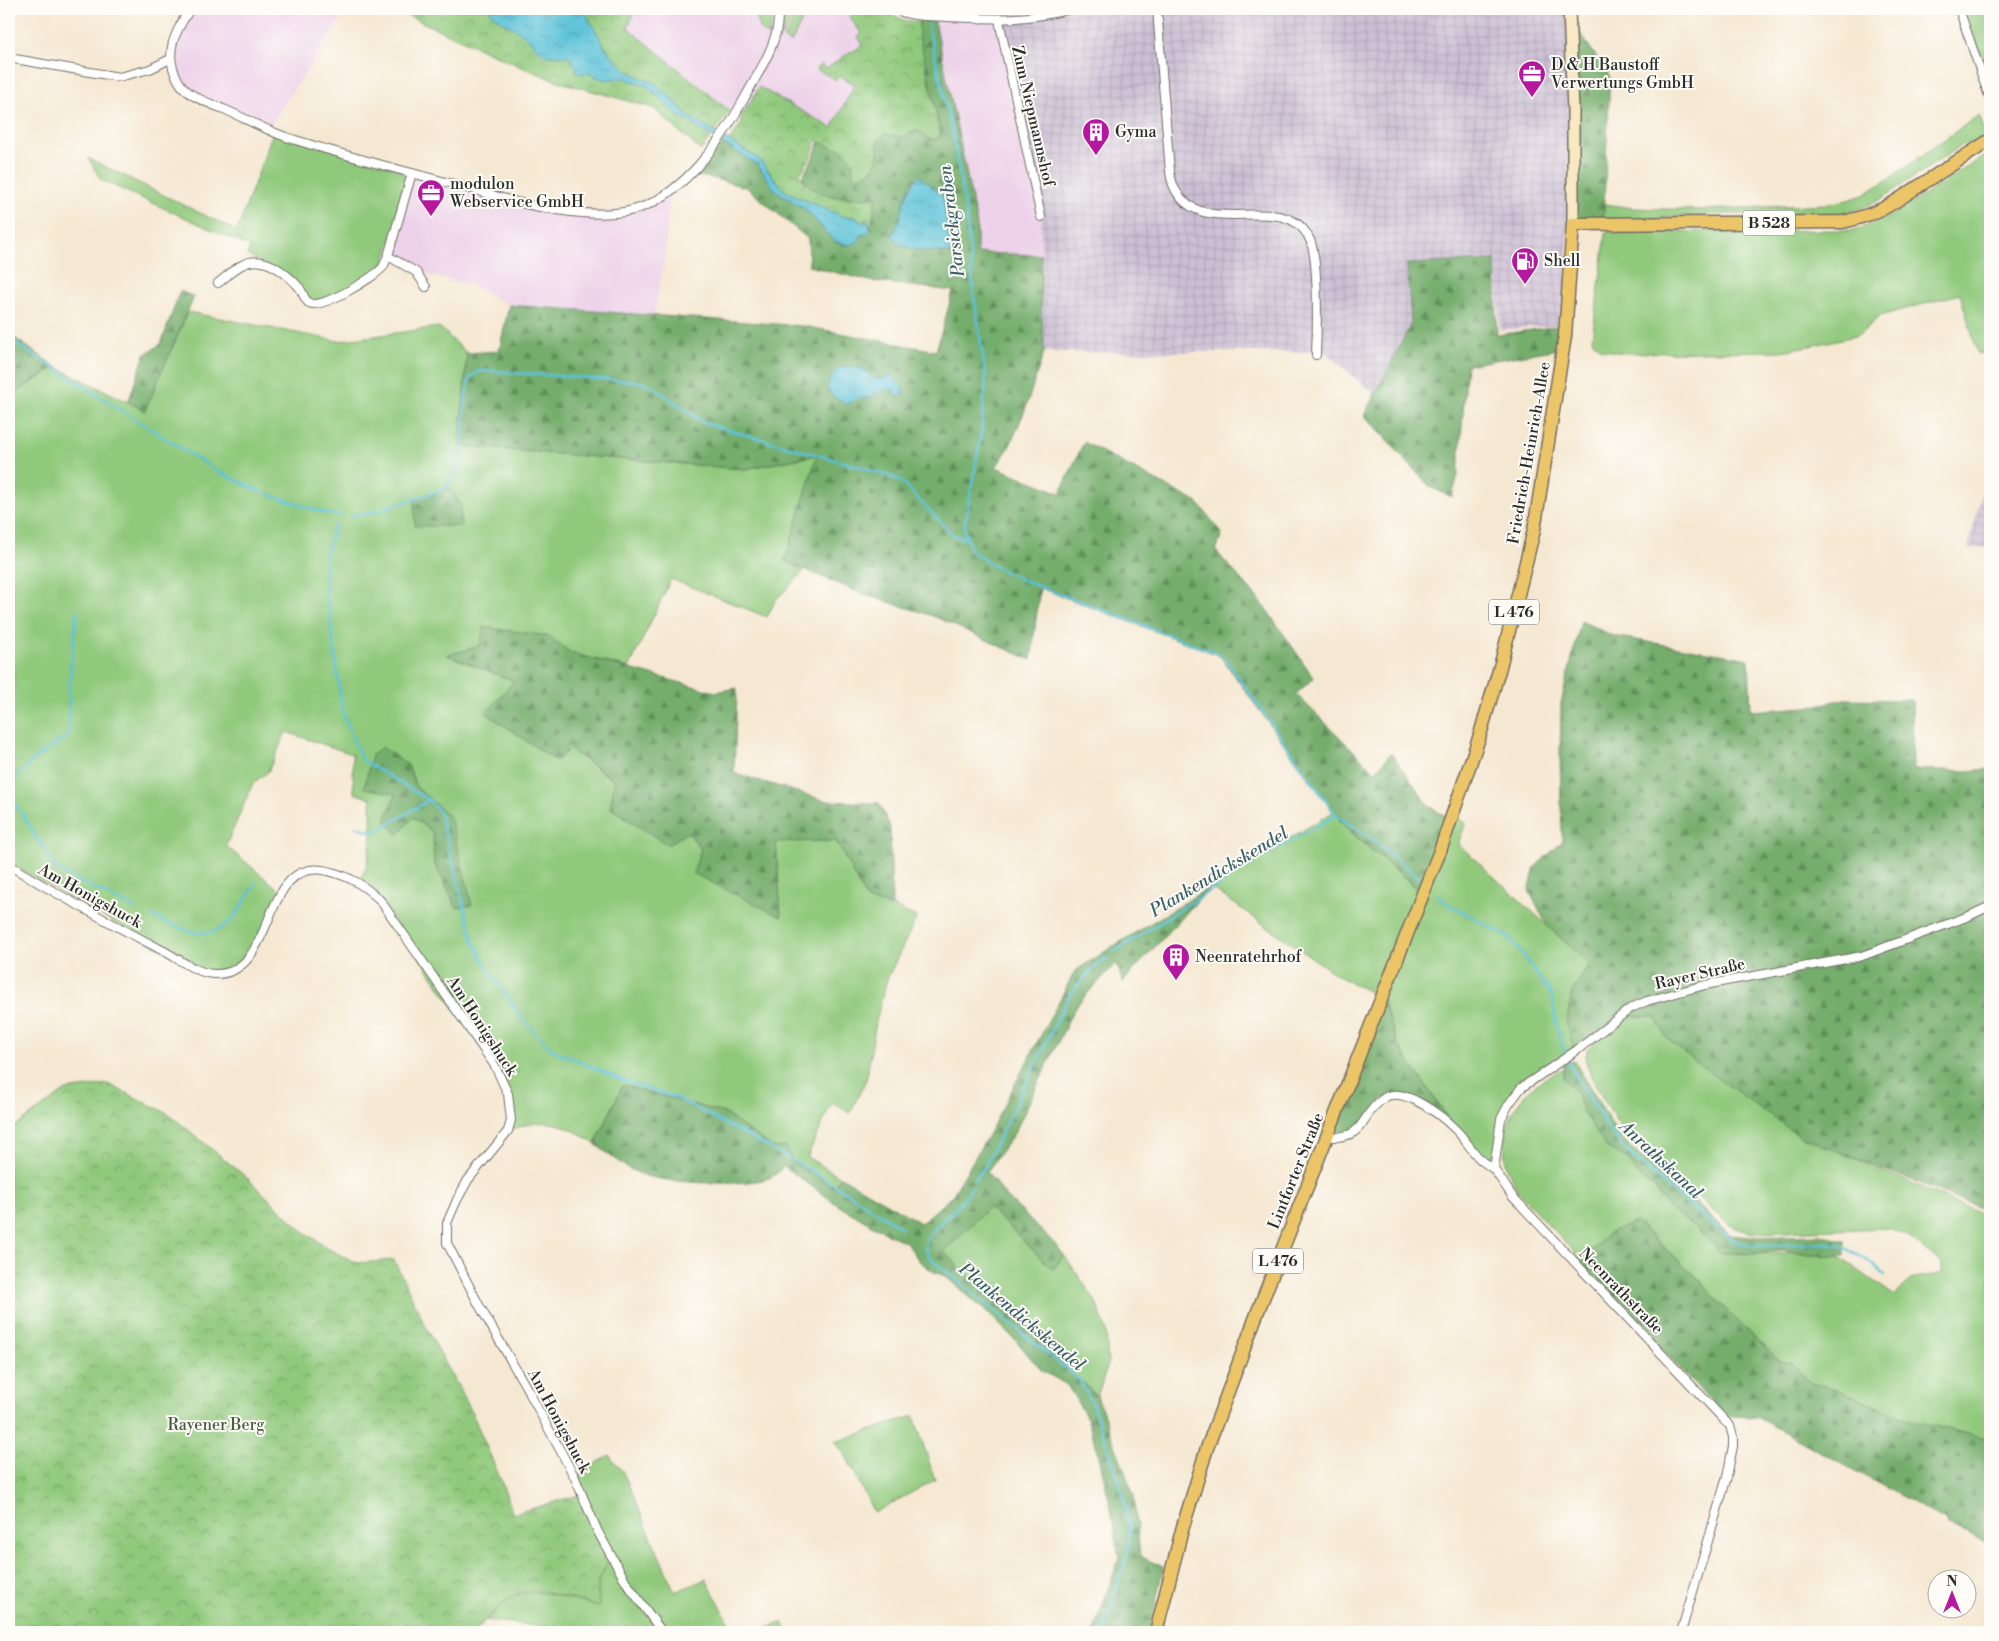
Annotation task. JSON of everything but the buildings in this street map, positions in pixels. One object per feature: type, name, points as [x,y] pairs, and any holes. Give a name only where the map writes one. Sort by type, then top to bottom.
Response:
[{"type":"main road","name":"Friedrich-Heinrich-Allee","points":[[1423,892],[1454,812],[1479,738],[1500,667],[1534,530],[1565,336],[1573,224],[1573,111],[1569,9]]},
{"type":"main road","name":"B 528","points":[[1573,224],[1843,222],[1859,219],[1878,212],[1990,140]]},
{"type":"main road","name":"Lintforter Straße","points":[[1156,1632],[1182,1530],[1207,1448],[1258,1311],[1423,892]]},
{"type":"street","points":[[190,9],[176,30],[170,59],[179,82],[192,95],[285,136],[412,173],[536,206],[593,212],[620,212],[635,209],[658,200],[682,183],[716,142],[736,114],[775,40],[778,13],[784,9]]},
{"type":"street","points":[[895,9],[913,15],[999,20],[1047,15],[1072,9]]},
{"type":"street","points":[[977,9],[978,19]]},
{"type":"street","points":[[1157,9],[1170,172],[1174,189],[1184,202],[1195,210],[1207,214],[1274,215],[1288,218],[1301,226],[1310,239],[1315,263],[1316,355]]},
{"type":"street","points":[[1959,9],[1990,99]]},
{"type":"street","name":"Zum Niepmannshof","points":[[999,20],[1042,217]]},
{"type":"street","points":[[9,58],[119,77],[150,69],[170,59]]},
{"type":"street","points":[[218,283],[243,264],[256,261],[273,265],[301,288],[306,300],[310,304],[318,305],[343,294],[383,266],[388,256],[412,173]]},
{"type":"street","points":[[388,256],[416,272],[426,288]]},
{"type":"street","name":"Am Honigshuck","points":[[9,865],[111,924],[196,969],[215,975],[230,973],[244,965],[256,947],[278,896],[293,878],[302,871],[312,868],[347,876],[358,882],[380,900],[495,1066],[508,1094],[511,1120],[508,1131],[468,1180],[447,1223],[447,1243],[479,1305],[575,1478],[598,1532],[626,1582],[662,1632]]},
{"type":"street","name":"Rayer Straße","points":[[1494,1169],[1501,1119],[1521,1088],[1577,1050],[1631,1008],[1647,1001],[1705,985],[1862,956],[1969,916],[1990,906]]},
{"type":"street","name":"Neenrathstraße","points":[[1328,1137],[1351,1135],[1362,1125],[1373,1109],[1384,1098],[1392,1094],[1400,1094],[1419,1102],[1456,1130],[1482,1162],[1494,1169],[1512,1196],[1730,1426],[1734,1436],[1734,1446],[1727,1477],[1681,1632]]},
{"type":"shaded area","points":[[190,9],[347,9],[268,129],[192,95],[179,81],[172,46]]},
{"type":"shaded area","points":[[635,9],[848,9],[850,18],[862,34],[863,45],[852,52],[850,51],[826,69],[817,70],[836,80],[838,76],[855,84],[832,128],[759,88],[741,118],[628,28]]},
{"type":"shaded area","points":[[977,9],[1072,9],[1041,217],[1041,255],[976,253],[977,224],[934,17],[978,19]]},
{"type":"shaded area","points":[[1078,9],[1569,9],[1572,67],[1566,324],[1500,330],[1495,261],[1409,263],[1410,325],[1374,394],[1325,352],[1044,352],[1041,303],[1041,217],[999,20],[1047,15]]},
{"type":"shaded area","points":[[412,173],[536,207],[620,212],[669,192],[665,257],[654,315],[509,305],[472,285],[416,272],[388,256]]},
{"type":"shaded area","points":[[1990,459],[1990,547],[1968,549]]},
{"type":"green space","points":[[393,9],[635,9],[628,28],[730,111],[701,151],[653,108],[557,81],[519,66]]},
{"type":"green space","points":[[754,9],[771,9],[769,36],[761,31]]},
{"type":"green space","points":[[787,9],[797,9],[782,36],[780,35]]},
{"type":"green space","points":[[800,9],[813,9],[806,13],[791,43],[783,39]]},
{"type":"green space","points":[[848,9],[881,9],[903,20],[919,22],[919,38],[940,137],[931,140],[919,131],[911,131],[904,137],[885,134],[878,142],[878,156],[871,171],[857,177],[853,173],[853,165],[850,159],[840,148],[834,148],[817,140],[809,160],[799,176],[811,188],[828,195],[852,198],[876,197],[871,229],[868,220],[862,223],[855,217],[844,217],[785,191],[759,159],[729,141],[741,124],[741,118],[759,87],[832,128],[855,84],[838,76],[836,80],[817,70],[821,64],[826,69],[863,45],[858,37],[862,34],[850,18]]},
{"type":"green space","points":[[1965,9],[1985,9],[1990,24],[1990,80]]},
{"type":"green space","points":[[920,16],[934,17],[977,224],[977,253],[1041,255],[1044,352],[1025,410],[1009,448],[996,467],[1060,493],[1084,442],[1198,503],[1222,533],[1216,551],[1262,603],[1314,678],[1296,694],[1375,772],[1391,753],[1427,803],[1436,811],[1452,818],[1423,893],[1349,831],[1333,812],[1221,657],[1216,654],[1040,588],[1031,660],[933,616],[860,593],[785,561],[817,455],[745,469],[460,446],[467,353],[499,351],[509,305],[803,326],[936,351],[953,291],[870,281],[809,266],[808,239],[746,187],[690,175],[721,144],[736,150],[758,165],[775,190],[807,211],[835,242],[867,234],[871,229],[876,197],[835,197],[815,191],[807,185],[802,177],[820,141],[834,148],[840,148],[852,162],[853,173],[878,157],[877,144],[885,134],[904,137],[911,131],[919,131],[931,140],[940,137],[918,31]],"holes":[[[910,187],[946,217],[950,253],[916,250],[892,235],[901,218]]]},
{"type":"green space","points":[[1570,18],[1610,77],[1603,224],[1573,224]]},
{"type":"green space","points":[[1979,115],[1988,141],[1964,144],[1876,202],[1858,209],[1821,216],[1725,214],[1602,224],[1605,204],[1633,208],[1700,210],[1826,204],[1849,200],[1865,194],[1893,176]]},
{"type":"green space","points":[[273,132],[412,173],[383,267],[343,294],[310,304],[288,277],[247,255],[250,247],[101,180],[88,158],[237,231]]},
{"type":"green space","points":[[1989,153],[1990,351],[1978,354],[1960,294],[1880,316],[1859,335],[1781,351],[1622,353],[1601,349],[1592,340],[1606,232],[1854,230],[1896,213]]},
{"type":"green space","points":[[1495,260],[1497,335],[1565,325],[1564,348],[1467,365],[1458,475],[1452,497],[1430,487],[1364,415],[1411,324],[1407,264]]},
{"type":"green space","points":[[180,291],[194,297],[145,411],[128,402],[145,354],[161,344]]},
{"type":"green space","points":[[188,312],[338,341],[439,327],[467,353],[460,446],[745,469],[817,455],[785,561],[804,571],[775,601],[767,617],[671,579],[629,668],[571,653],[549,636],[483,632],[480,646],[448,655],[514,681],[486,713],[556,761],[569,749],[688,832],[701,849],[694,872],[781,917],[776,841],[836,841],[867,900],[892,906],[917,917],[887,979],[876,1022],[866,1080],[850,1113],[832,1103],[807,1157],[841,1177],[835,1187],[794,1163],[785,1147],[773,1148],[724,1113],[623,1085],[595,1144],[564,1126],[553,1124],[532,1124],[508,1131],[511,1120],[502,1078],[380,900],[358,882],[367,864],[371,842],[371,799],[354,793],[352,754],[286,732],[268,772],[253,783],[226,846],[282,892],[256,947],[230,973],[196,969],[9,863],[9,391],[18,391],[56,367],[145,410]],"holes":[[[408,765],[416,787],[450,817],[434,863],[433,832],[412,817],[386,820]]]},
{"type":"green space","points":[[9,334],[56,367],[18,391],[9,391]]},
{"type":"green space","points":[[450,487],[461,504],[461,526],[415,526],[414,498]]},
{"type":"green space","points":[[1581,621],[1613,636],[1749,659],[1751,711],[1807,707],[1845,699],[1912,700],[1913,769],[1967,771],[1990,769],[1990,1211],[1799,1136],[1697,1063],[1666,1038],[1655,1017],[1621,1015],[1575,1052],[1566,1024],[1572,991],[1590,964],[1548,927],[1529,891],[1535,867],[1562,842],[1561,703]]},
{"type":"green space","points":[[484,627],[549,636],[571,653],[715,692],[737,688],[734,773],[827,801],[879,803],[890,827],[892,906],[867,900],[836,841],[776,842],[781,917],[693,873],[701,849],[688,832],[668,845],[610,808],[615,780],[569,749],[556,761],[486,713],[514,681],[447,655],[480,646]]},
{"type":"green space","points":[[382,747],[408,765],[416,787],[450,817],[472,905],[457,908],[434,863],[433,832],[413,817],[398,835],[385,820],[396,794],[364,788],[372,755]]},
{"type":"green space","points":[[1454,811],[1466,823],[1458,844],[1590,964],[1572,991],[1572,1041],[1575,1052],[1521,1088],[1501,1119],[1494,1169],[1456,1130],[1398,1045],[1382,998],[1340,977],[1210,887],[1333,812],[1349,831],[1423,893]]},
{"type":"green space","points":[[1210,887],[1123,982],[1116,963],[1075,1007],[1015,1132],[987,1172],[1006,1196],[1064,1255],[1053,1270],[989,1207],[944,1252],[1097,1396],[1134,1496],[1140,1556],[1163,1567],[1150,1632],[1093,1632],[1119,1558],[1111,1509],[1098,1452],[1087,1418],[1067,1385],[1041,1370],[990,1315],[945,1276],[934,1272],[920,1262],[906,1242],[887,1234],[839,1206],[783,1166],[773,1176],[758,1181],[706,1183],[669,1180],[643,1175],[630,1169],[595,1144],[623,1085],[724,1113],[773,1148],[785,1147],[794,1163],[834,1187],[841,1177],[921,1223],[952,1196],[986,1139],[1075,971]]},
{"type":"green space","points":[[1382,998],[1398,1045],[1456,1130],[1401,1095],[1384,1098],[1351,1135],[1328,1137]]},
{"type":"green space","points":[[1624,1016],[1656,1017],[1805,1132],[1844,1154],[1990,1217],[1990,1440],[1909,1420],[1811,1383],[1792,1364],[1780,1361],[1729,1313],[1699,1279],[1636,1222],[1608,1234],[1582,1260],[1526,1200],[1516,1188],[1508,1170],[1504,1144],[1506,1132],[1510,1119],[1523,1097],[1541,1081],[1566,1067],[1607,1138],[1624,1157],[1709,1234],[1751,1254],[1808,1252],[1835,1254],[1895,1296],[1910,1280],[1942,1273],[1942,1263],[1906,1235],[1888,1228],[1754,1233],[1728,1224],[1624,1131],[1596,1086],[1586,1061],[1587,1049]]},
{"type":"green space","points":[[1574,1060],[1616,1131],[1632,1149],[1679,1187],[1730,1235],[1751,1237],[1821,1235],[1845,1241],[1845,1256],[1808,1255],[1782,1250],[1751,1254],[1721,1253],[1695,1227],[1668,1208],[1655,1188],[1637,1175],[1628,1159],[1606,1147],[1582,1111],[1577,1094],[1563,1078],[1563,1065]]},
{"type":"green space","name":"Rayener Berg","points":[[108,1084],[169,1114],[246,1177],[303,1231],[327,1248],[357,1263],[394,1260],[428,1331],[469,1406],[500,1478],[513,1514],[582,1494],[611,1557],[598,1581],[599,1607],[556,1595],[523,1592],[504,1603],[474,1632],[9,1632],[9,1131],[66,1090]]},
{"type":"green space","points":[[988,1207],[1053,1269],[1064,1255],[1095,1300],[1106,1329],[1108,1365],[1097,1396],[943,1252]]},
{"type":"green space","points":[[1636,1222],[1699,1279],[1729,1313],[1779,1361],[1792,1364],[1811,1383],[1826,1386],[1913,1421],[1990,1439],[1990,1544],[1949,1526],[1946,1521],[1757,1417],[1725,1416],[1580,1263],[1608,1234]]},
{"type":"green space","points":[[914,1416],[935,1480],[874,1513],[846,1456],[835,1442]]},
{"type":"green space","points":[[609,1455],[623,1472],[675,1592],[706,1579],[734,1632],[592,1632],[485,1620],[515,1595],[542,1592],[598,1606],[598,1581],[611,1557],[575,1478]]},
{"type":"green space","points":[[783,1622],[787,1632],[754,1632]]},
{"type":"water","points":[[489,9],[583,9],[609,53],[625,69],[639,77],[652,81],[672,98],[687,115],[759,159],[785,191],[844,217],[855,217],[862,223],[868,220],[871,229],[867,234],[861,235],[858,242],[849,245],[835,242],[807,211],[775,190],[758,165],[679,116],[647,86],[624,78],[604,80],[587,73],[576,72],[576,66],[568,55],[565,57],[556,55],[546,56],[520,32],[495,17]]},
{"type":"water","points":[[918,176],[943,197],[951,253],[916,250],[899,244],[892,235],[898,224],[911,186]]},
{"type":"water","points":[[840,367],[856,367],[865,370],[871,377],[880,379],[890,375],[902,386],[903,396],[896,397],[893,390],[889,389],[878,392],[871,398],[858,398],[848,404],[832,396],[827,388],[832,375]]},
{"type":"waterway","name":"Parsickgraben","points":[[928,25],[953,135],[967,218],[973,290],[986,377],[981,435],[964,528],[971,550],[992,565],[1025,581],[1223,656],[1336,815],[1375,841],[1419,878]]},
{"type":"waterway","points":[[9,339],[217,471],[261,492]]},
{"type":"waterway","points":[[351,515],[370,513],[442,490],[455,476],[461,459],[466,393],[470,378],[479,371],[492,371],[642,382],[653,387],[704,423],[868,469],[900,480],[953,535],[967,539]]},
{"type":"waterway","points":[[267,494],[328,514],[341,515]]},
{"type":"waterway","points":[[335,525],[325,556],[325,583],[343,714],[362,760],[429,800],[439,811],[473,940],[487,968],[522,1018],[551,1049],[624,1081],[677,1098],[813,1171],[902,1228]]},
{"type":"waterway","points":[[17,776],[38,756],[69,735],[69,685],[77,612]]},
{"type":"waterway","points":[[9,793],[57,870],[136,909]]},
{"type":"waterway","points":[[355,826],[369,831],[377,831],[429,800]]},
{"type":"waterway","name":"Plankendickskendel","points":[[1115,951],[1266,855],[1336,815]]},
{"type":"waterway","points":[[152,916],[193,932],[204,933],[214,931],[224,926],[233,918],[256,883]]},
{"type":"waterway","name":"Anrathskanal","points":[[1438,895],[1445,902],[1508,937],[1522,953],[1552,996],[1557,1027],[1569,1064],[1609,1130],[1629,1153],[1661,1182],[1736,1242],[1759,1246],[1822,1243],[1841,1245],[1874,1265],[1885,1275]]},
{"type":"waterway","name":"Plankendickskendel","points":[[975,1180],[985,1166],[1069,996],[1090,971],[1107,957]]},
{"type":"waterway","name":"Plankendickskendel","points":[[973,1186],[961,1203],[928,1235],[925,1249],[932,1260],[1079,1379],[1092,1403],[1121,1486],[1130,1529],[1128,1551],[1104,1632]]},
{"type":"place","name":"D & H Baustoff Verwertungs GmbH","points":[[1532,98]]},
{"type":"place","name":"Gyma","points":[[1096,156]]},
{"type":"place","name":"modulon Webservice GmbH","points":[[431,217]]},
{"type":"place","name":"Shell","points":[[1525,285]]},
{"type":"place","name":"Neenratehrhof","points":[[1176,981]]}]
